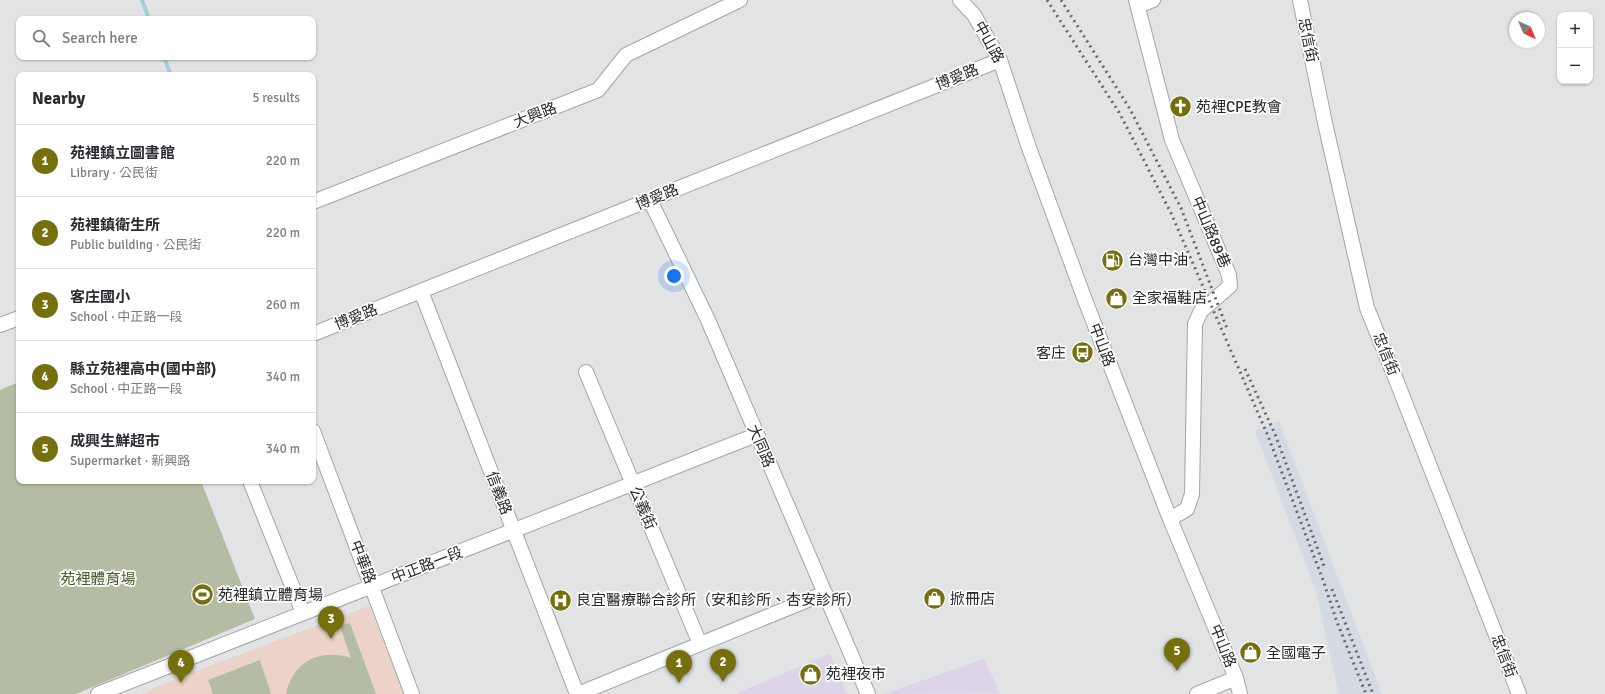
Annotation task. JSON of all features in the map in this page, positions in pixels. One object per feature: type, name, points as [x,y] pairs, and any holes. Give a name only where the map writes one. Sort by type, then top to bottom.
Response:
[{"type":"street","name":"大興路","points":[[316,201],[598,90],[626,55],[740,0]]},
{"type":"street","name":"中山路","points":[[960,0],[974,16],[1000,60],[1028,145],[1079,286],[1170,519],[1236,678],[1240,694]]},
{"type":"street","points":[[1137,3],[1153,0]]},
{"type":"street","name":"忠信街","points":[[1300,0],[1327,131],[1367,308],[1519,694]]},
{"type":"street","name":"中山路89巷","points":[[1137,3],[1172,140],[1229,275],[1230,286],[1201,311],[1195,324],[1192,494],[1187,508],[1170,519]]},
{"type":"street","name":"博愛路","points":[[316,333],[1000,60]]},
{"type":"street","name":"大同路","points":[[650,200],[708,320],[756,436],[868,694]]},
{"type":"street","name":"信義路","points":[[421,291],[578,694]]},
{"type":"street","points":[[0,325],[16,319]]},
{"type":"street","name":"公義街","points":[[586,372],[700,644]]},
{"type":"street","name":"中正路一段","points":[[98,694],[756,436]]},
{"type":"street","name":"中華路","points":[[316,439],[412,694]]},
{"type":"street","points":[[251,484],[303,613]]},
{"type":"street","points":[[578,694],[825,593]]},
{"type":"street","points":[[1197,694],[1236,678]]},
{"type":"street","points":[[1232,694],[1236,678]]},
{"type":"shaded area","points":[[1279,421],[1382,694],[1339,694],[1316,591],[1255,431]]},
{"type":"shaded area","points":[[369,606],[404,694],[141,694],[191,673]]},
{"type":"shaded area","name":"苑裡夜市","points":[[830,654],[847,694],[735,694]]},
{"type":"shaded area","name":"苑裡夜市","points":[[984,659],[1000,693],[884,694]]},
{"type":"green space","name":"苑裡體育場","points":[[16,383],[16,484],[202,484],[255,619],[76,694],[0,694],[0,390]]},
{"type":"green space","points":[[350,623],[376,694],[286,694],[295,673],[301,665],[310,660],[319,656],[329,655],[340,655],[351,658],[340,626]]},
{"type":"green space","points":[[260,660],[271,694],[213,694],[208,680]]},
{"type":"waterway","points":[[142,0],[148,16]]},
{"type":"waterway","points":[[165,60],[170,72]]},
{"type":"railway","points":[[1047,0],[1120,114],[1171,213],[1268,436],[1323,580],[1337,622],[1366,694]]},
{"type":"railway","points":[[1061,0],[1130,109],[1181,208],[1228,331]]},
{"type":"railway","points":[[1245,369],[1275,434],[1324,566]]},
{"type":"railway","points":[[1332,589],[1373,694]]},
{"type":"place","name":"苑裡CPE教會","points":[[1180,107]]},
{"type":"place","name":"台灣中油","points":[[1112,260]]},
{"type":"place","name":"全家福鞋店","points":[[1117,298]]},
{"type":"place","name":"客庄","points":[[1082,353]]},
{"type":"place","name":"苑裡鎮立體育場","points":[[202,595]]},
{"type":"place","name":"掀冊店","points":[[934,599]]},
{"type":"place","name":"良宜醫療聯合診所（安和診所、杏安診所）","points":[[561,600]]},
{"type":"place","name":"客庄國小","points":[[331,639]]},
{"type":"place","name":"全國電子","points":[[1250,653]]},
{"type":"place","name":"成興生鮮超市","points":[[1177,671]]},
{"type":"place","name":"苑裡夜市","points":[[810,674]]},
{"type":"place","name":"苑裡鎮衛生所","points":[[723,682]]},
{"type":"place","name":"縣立苑裡高中(國中部)","points":[[181,683]]},
{"type":"place","name":"苑裡鎮立圖書館","points":[[679,683]]}]
